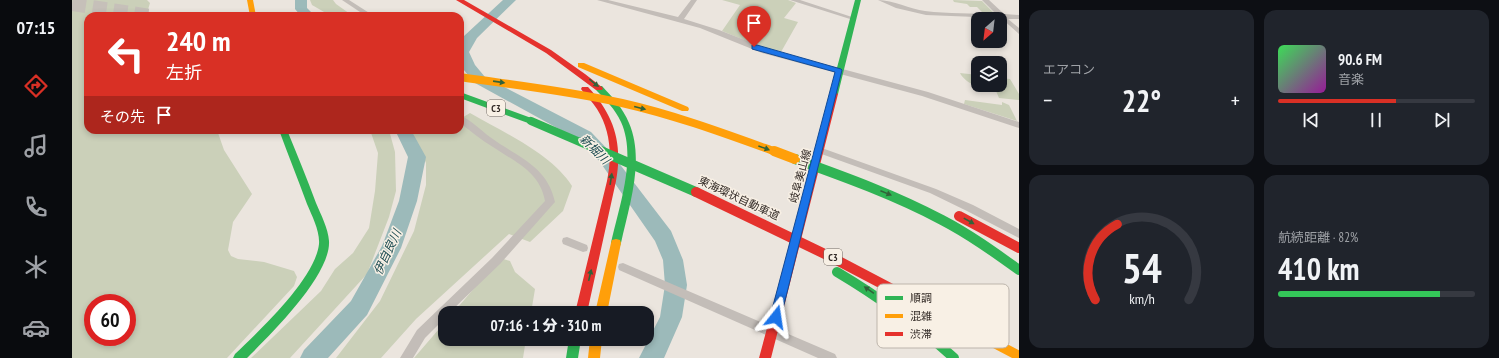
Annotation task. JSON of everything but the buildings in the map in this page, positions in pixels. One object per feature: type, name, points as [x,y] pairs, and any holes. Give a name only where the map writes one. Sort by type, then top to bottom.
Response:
[{"type":"main road","points":[[250,0],[253,12]]},
{"type":"main road","name":"岐阜美山線","points":[[765,358],[852,18],[858,0]]},
{"type":"main road","points":[[456,2],[498,28],[578,82],[595,99],[606,119],[614,140],[614,162],[583,306]]},
{"type":"main road","points":[[498,28],[688,110]]},
{"type":"main road","points":[[537,45],[585,76],[612,99],[626,123],[631,140],[633,157],[630,179],[603,306]]},
{"type":"main road","points":[[464,78],[606,100],[653,111],[730,135],[888,194],[926,211],[973,237],[1019,270]]},
{"type":"main road","name":"東海環状自動車道","points":[[464,96],[531,121],[642,167],[804,243],[882,284]]},
{"type":"main road","points":[[704,117],[909,194]]},
{"type":"main road","points":[[239,358],[290,304],[313,274],[321,256],[324,244],[318,219],[285,134]]},
{"type":"main road","points":[[642,167],[742,219],[829,267],[877,296]]},
{"type":"main road","points":[[951,212],[1019,248]]},
{"type":"main road","points":[[572,358],[574,346]]},
{"type":"main road","points":[[594,358],[595,346]]},
{"type":"main road","points":[[942,348],[954,358]]},
{"type":"main road","name":"東海環状自動車道","points":[[1004,348],[1019,356]]},
{"type":"street","points":[[345,0],[364,12]]},
{"type":"street","points":[[601,0],[680,20],[717,32],[765,51],[925,94],[1019,125]]},
{"type":"street","points":[[680,20],[694,0]]},
{"type":"street","points":[[793,0],[852,18]]},
{"type":"street","points":[[881,0],[898,7],[926,13],[971,15]]},
{"type":"street","points":[[985,0],[998,12]]},
{"type":"street","points":[[1007,17],[1019,17]]},
{"type":"street","points":[[1007,21],[1019,32]]},
{"type":"street","points":[[406,358],[421,334],[496,261],[550,202],[549,191],[543,179],[521,160],[494,144],[464,122]]},
{"type":"street","points":[[819,150],[933,191],[970,208],[1019,234]]},
{"type":"street","points":[[567,241],[583,248]]},
{"type":"street","points":[[623,267],[831,358]]},
{"type":"green space","points":[[72,0],[147,0],[150,3],[147,12],[84,12],[84,134],[218,134],[224,150],[252,194],[233,222],[228,250],[231,256],[238,259],[264,262],[294,271],[297,277],[294,286],[227,358],[72,358]]},
{"type":"green space","points":[[310,0],[333,0],[347,12],[324,12],[312,5]]},
{"type":"green space","points":[[722,0],[788,0],[796,3],[784,18],[798,22],[781,52],[759,46],[722,31],[740,5]]},
{"type":"green space","points":[[953,0],[982,1],[993,12],[982,12],[977,7],[970,7],[967,4],[954,2]]},
{"type":"green space","points":[[960,73],[971,74],[971,83],[966,80]]},
{"type":"green space","points":[[1007,79],[1010,79],[1019,94],[1019,100],[999,98],[996,92],[1007,92]]},
{"type":"green space","points":[[965,100],[1002,105],[1002,102],[1009,105],[1017,121],[964,104]]},
{"type":"green space","points":[[470,113],[512,136],[540,154],[563,174],[572,186],[563,211],[530,242],[509,234],[416,319],[381,358],[336,358],[380,301],[414,231],[426,185],[426,163],[413,134],[464,134],[464,117]]},
{"type":"green space","points":[[371,134],[390,134],[395,152],[396,191],[389,217],[367,274],[290,358],[251,358],[321,291],[335,269],[353,253],[369,228],[375,191],[378,153]]},
{"type":"green space","points":[[500,258],[510,261],[515,272],[535,289],[532,306],[459,306]]},
{"type":"green space","points":[[438,330],[438,346],[525,346],[523,358],[414,358]]},
{"type":"waterway","name":"伊自良川","points":[[301,0],[301,9],[304,12]]},
{"type":"waterway","name":"新堀川","points":[[464,48],[471,36],[510,0]]},
{"type":"waterway","name":"新堀川","points":[[464,57],[469,68],[480,80],[585,136],[606,158],[664,237],[673,260],[676,285],[671,317],[657,349],[651,358]]},
{"type":"waterway","name":"伊自良川","points":[[312,358],[359,308],[391,248],[408,201],[417,157],[405,134]]},
{"type":"tunnel","points":[[72,4],[125,12]]},
{"type":"traffic: fast","points":[[834,94],[858,0]]},
{"type":"traffic: fast","points":[[599,88],[615,105],[625,123],[630,141],[632,161],[630,181],[616,243]]},
{"type":"traffic: fast","points":[[464,96],[531,121]]},
{"type":"traffic: fast","points":[[531,121],[696,192]]},
{"type":"traffic: fast","points":[[239,358],[275,321],[302,289],[321,258],[324,245],[320,225],[285,134]]},
{"type":"traffic: fast","points":[[795,159],[881,191],[915,206],[966,233],[1019,270]]},
{"type":"traffic: fast","points":[[837,272],[877,297]]},
{"type":"traffic: fast","points":[[572,358],[574,346]]},
{"type":"traffic: fast","points":[[943,348],[954,358]]},
{"type":"traffic: slow","points":[[250,0],[252,12]]},
{"type":"traffic: slow","points":[[581,65],[685,109]]},
{"type":"traffic: slow","points":[[464,78],[576,94],[622,103],[702,126],[795,159]]},
{"type":"traffic: slow","points":[[602,306],[616,243]]},
{"type":"traffic: slow","points":[[594,358],[595,346]]},
{"type":"traffic: slow","points":[[1004,348],[1019,356]]},
{"type":"traffic: jam","points":[[459,0],[549,52],[583,75],[599,88]]},
{"type":"traffic: jam","points":[[583,306],[615,159],[613,137],[608,122],[596,101],[585,89]]},
{"type":"traffic: jam","points":[[765,358],[834,94]]},
{"type":"traffic: jam","points":[[696,192],[831,257],[882,284]]},
{"type":"traffic: jam","points":[[959,216],[1019,248]]},
{"type":"route","points":[[754,47],[839,70],[776,317]]}]
